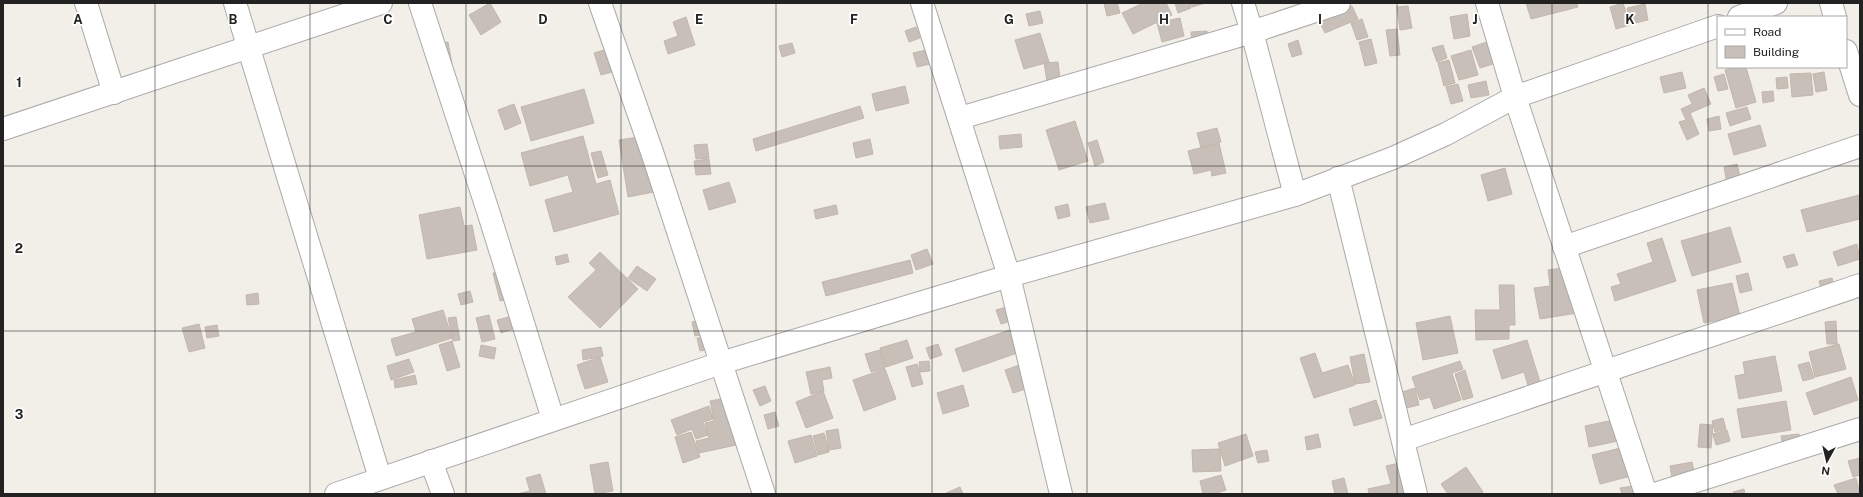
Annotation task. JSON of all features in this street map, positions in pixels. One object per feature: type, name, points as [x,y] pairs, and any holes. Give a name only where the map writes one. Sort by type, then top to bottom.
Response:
[{"type":"street","points":[[86,3],[114,92]]},
{"type":"street","points":[[235,3],[380,478]]},
{"type":"street","points":[[3,130],[381,3]]},
{"type":"street","points":[[420,3],[488,211],[553,419]]},
{"type":"street","points":[[600,3],[653,155],[764,494]]},
{"type":"street","points":[[922,3],[960,118],[1009,276],[1061,494]]},
{"type":"street","points":[[1243,3],[1252,32],[1294,195]]},
{"type":"street","points":[[960,118],[1252,32],[1339,3]]},
{"type":"street","points":[[1487,3],[1515,97],[1646,494]]},
{"type":"street","points":[[1743,16],[1776,3]]},
{"type":"street","points":[[1831,3],[1835,16]]},
{"type":"street","points":[[336,494],[721,363],[1009,276],[1294,195],[1399,155],[1446,134],[1515,97],[1717,26]]},
{"type":"street","points":[[1847,54],[1860,95]]},
{"type":"street","points":[[1564,246],[1860,146]]},
{"type":"street","points":[[1338,178],[1416,494]]},
{"type":"street","points":[[1403,440],[1860,285]]},
{"type":"street","points":[[1655,494],[1860,429]]},
{"type":"street","points":[[431,461],[442,494]]},
{"type":"building","points":[[490,3],[501,22],[481,35],[469,15]]},
{"type":"building","points":[[1104,3],[1117,3],[1120,13],[1107,16]]},
{"type":"building","points":[[1143,3],[1166,3],[1172,15],[1133,34],[1122,13]]},
{"type":"building","points":[[1175,3],[1189,3],[1191,8],[1178,13]]},
{"type":"building","points":[[1190,3],[1206,3],[1192,7]]},
{"type":"building","points":[[1526,3],[1577,3],[1578,7],[1531,19]]},
{"type":"building","points":[[1623,3],[1630,25],[1616,29],[1610,7]]},
{"type":"building","points":[[1645,4],[1648,20],[1631,24],[1627,8]]},
{"type":"building","points":[[1352,6],[1358,19],[1325,33],[1319,21]]},
{"type":"building","points":[[1408,6],[1412,28],[1400,30],[1397,7]]},
{"type":"building","points":[[1040,11],[1043,23],[1029,26],[1026,14]]},
{"type":"building","points":[[1467,14],[1470,36],[1454,39],[1450,17]]},
{"type":"building","points":[[686,17],[695,45],[668,54],[664,41],[678,36],[673,22]]},
{"type":"building","points":[[1180,18],[1184,36],[1162,42],[1157,23]]},
{"type":"building","points":[[1362,19],[1368,37],[1357,40],[1351,23]]},
{"type":"building","points":[[916,27],[920,38],[909,42],[905,31]]},
{"type":"building","points":[[1397,29],[1400,55],[1390,56],[1386,30]]},
{"type":"building","points":[[1207,31],[1208,42],[1192,44],[1191,32]]},
{"type":"building","points":[[1040,33],[1049,62],[1024,69],[1015,40]]},
{"type":"building","points":[[1499,38],[1506,60],[1480,68],[1472,47]]},
{"type":"building","points":[[1371,39],[1377,63],[1365,66],[1359,42]]},
{"type":"building","points":[[1298,40],[1302,54],[1292,57],[1288,44]]},
{"type":"building","points":[[448,42],[452,64],[441,66],[437,44]]},
{"type":"building","points":[[792,43],[795,53],[782,57],[779,46]]},
{"type":"building","points":[[1443,45],[1447,58],[1437,62],[1432,48]]},
{"type":"building","points":[[611,48],[619,70],[601,75],[594,53]]},
{"type":"building","points":[[926,50],[930,64],[917,67],[913,53]]},
{"type":"building","points":[[1471,50],[1478,75],[1459,80],[1451,56]]},
{"type":"building","points":[[1449,60],[1455,83],[1444,86],[1438,63]]},
{"type":"building","points":[[1058,62],[1060,79],[1047,81],[1044,63]]},
{"type":"building","points":[[1732,68],[1746,68],[1756,102],[1736,108],[1725,70]]},
{"type":"building","points":[[1682,72],[1686,88],[1664,93],[1660,77]]},
{"type":"building","points":[[1824,72],[1827,90],[1816,92],[1813,74]]},
{"type":"building","points":[[1811,73],[1813,95],[1792,97],[1790,74]]},
{"type":"building","points":[[1724,74],[1728,89],[1718,91],[1714,77]]},
{"type":"building","points":[[1787,77],[1788,88],[1777,89],[1776,78]]},
{"type":"building","points":[[1486,81],[1489,95],[1471,98],[1468,85]]},
{"type":"building","points":[[1458,84],[1463,101],[1451,104],[1446,87]]},
{"type":"building","points":[[905,86],[909,103],[876,111],[872,94]]},
{"type":"building","points":[[1704,88],[1711,104],[1690,113],[1699,134],[1687,140],[1679,122],[1686,120],[1681,109],[1692,104],[1688,95]]},
{"type":"building","points":[[584,89],[594,123],[531,141],[521,107]]},
{"type":"building","points":[[1773,91],[1774,101],[1763,103],[1762,92]]},
{"type":"building","points":[[514,104],[521,123],[505,130],[498,110]]},
{"type":"building","points":[[860,106],[864,118],[756,151],[753,139]]},
{"type":"building","points":[[1747,107],[1751,119],[1730,126],[1726,113]]},
{"type":"building","points":[[1719,116],[1721,129],[1709,131],[1707,119]]},
{"type":"building","points":[[1075,121],[1088,161],[1059,170],[1046,130]]},
{"type":"building","points":[[1760,125],[1766,146],[1734,155],[1728,134]]},
{"type":"building","points":[[1217,128],[1221,142],[1201,148],[1197,133]]},
{"type":"building","points":[[1021,134],[1022,147],[1000,149],[999,136]]},
{"type":"building","points":[[583,136],[596,184],[610,180],[619,214],[554,232],[545,200],[573,192],[568,175],[530,186],[521,153]]},
{"type":"building","points":[[645,136],[654,192],[628,197],[619,140]]},
{"type":"building","points":[[870,139],[873,154],[856,158],[853,143]]},
{"type":"building","points":[[1097,140],[1104,162],[1095,166],[1088,143]]},
{"type":"building","points":[[1219,143],[1226,173],[1212,176],[1211,170],[1194,174],[1188,151]]},
{"type":"building","points":[[707,144],[709,158],[696,159],[694,145]]},
{"type":"building","points":[[601,151],[608,175],[598,178],[591,153]]},
{"type":"building","points":[[709,159],[711,174],[696,175],[694,161]]},
{"type":"building","points":[[1737,164],[1741,180],[1727,183],[1724,167]]},
{"type":"building","points":[[1505,168],[1512,194],[1488,201],[1481,175]]},
{"type":"building","points":[[729,182],[736,202],[709,210],[703,190]]},
{"type":"building","points":[[1859,195],[1860,219],[1807,232],[1801,210]]},
{"type":"building","points":[[1105,203],[1109,219],[1090,223],[1086,207]]},
{"type":"building","points":[[1068,204],[1070,216],[1058,219],[1055,207]]},
{"type":"building","points":[[836,205],[838,214],[816,219],[814,210]]},
{"type":"building","points":[[460,207],[464,226],[472,225],[477,250],[427,259],[419,215]]},
{"type":"building","points":[[1730,227],[1741,262],[1692,276],[1681,241]]},
{"type":"building","points":[[1662,238],[1676,281],[1615,301],[1611,287],[1621,284],[1617,274],[1653,262],[1647,243]]},
{"type":"building","points":[[1857,244],[1860,259],[1838,266],[1833,252]]},
{"type":"building","points":[[927,249],[933,264],[916,270],[911,255]]},
{"type":"building","points":[[600,252],[638,289],[600,328],[568,297],[596,270],[589,263]]},
{"type":"building","points":[[567,254],[569,262],[557,265],[555,257]]},
{"type":"building","points":[[1794,254],[1798,265],[1787,268],[1783,257]]},
{"type":"building","points":[[910,260],[913,273],[826,296],[822,282]]},
{"type":"building","points":[[637,266],[656,279],[647,291],[628,278]]},
{"type":"building","points":[[1577,266],[1584,312],[1540,319],[1534,288],[1550,286],[1548,270]]},
{"type":"building","points":[[504,270],[511,299],[500,301],[493,273]]},
{"type":"building","points":[[1748,273],[1752,290],[1740,293],[1736,276]]},
{"type":"building","points":[[1832,278],[1835,290],[1822,293],[1819,281]]},
{"type":"building","points":[[1732,283],[1740,316],[1704,323],[1697,290]]},
{"type":"building","points":[[1499,285],[1514,285],[1515,325],[1509,325],[1509,339],[1476,340],[1475,310],[1500,310]]},
{"type":"building","points":[[470,291],[473,302],[461,305],[458,294]]},
{"type":"building","points":[[258,293],[259,304],[247,305],[246,295]]},
{"type":"building","points":[[1006,307],[1011,321],[1001,324],[996,310]]},
{"type":"building","points":[[443,310],[452,338],[396,356],[391,339],[416,332],[412,319]]},
{"type":"building","points":[[489,315],[495,339],[482,342],[476,318]]},
{"type":"building","points":[[1450,316],[1458,353],[1423,360],[1416,323]]},
{"type":"building","points":[[456,317],[460,340],[453,341],[448,318]]},
{"type":"building","points":[[509,317],[513,329],[501,333],[497,320]]},
{"type":"building","points":[[704,319],[707,334],[695,336],[692,322]]},
{"type":"building","points":[[1836,321],[1837,344],[1827,344],[1825,322]]},
{"type":"building","points":[[199,324],[205,348],[189,352],[182,328]]},
{"type":"building","points":[[217,325],[219,336],[207,338],[205,327]]},
{"type":"building","points":[[1015,328],[1023,351],[963,372],[955,349]]},
{"type":"building","points":[[709,336],[712,349],[700,351],[697,338]]},
{"type":"building","points":[[907,340],[913,358],[886,367],[880,348]]},
{"type":"building","points":[[1527,340],[1541,385],[1529,389],[1524,372],[1502,379],[1493,350]]},
{"type":"building","points":[[452,341],[460,367],[447,371],[439,345]]},
{"type":"building","points":[[938,344],[942,355],[930,359],[926,348]]},
{"type":"building","points":[[1839,344],[1846,369],[1815,377],[1809,352]]},
{"type":"building","points":[[481,345],[496,348],[494,359],[479,356]]},
{"type":"building","points":[[601,347],[603,356],[583,360],[582,350]]},
{"type":"building","points":[[880,350],[885,368],[871,372],[865,354]]},
{"type":"building","points":[[1315,353],[1322,373],[1348,365],[1355,385],[1314,398],[1300,358]]},
{"type":"building","points":[[1364,354],[1370,382],[1355,384],[1350,357]]},
{"type":"building","points":[[1775,356],[1782,391],[1739,399],[1735,376],[1745,374],[1743,362]]},
{"type":"building","points":[[600,357],[608,382],[585,389],[577,365]]},
{"type":"building","points":[[409,359],[414,372],[391,380],[387,366]]},
{"type":"building","points":[[929,361],[930,371],[920,372],[919,362]]},
{"type":"building","points":[[1460,361],[1463,369],[1452,373],[1461,400],[1434,409],[1430,397],[1420,400],[1412,377]]},
{"type":"building","points":[[1809,362],[1814,378],[1803,381],[1798,365]]},
{"type":"building","points":[[1025,363],[1033,387],[1013,393],[1005,370]]},
{"type":"building","points":[[917,364],[923,384],[912,387],[906,367]]},
{"type":"building","points":[[830,367],[832,378],[822,380],[824,391],[811,394],[806,372]]},
{"type":"building","points":[[885,369],[896,399],[864,411],[853,380]]},
{"type":"building","points":[[1465,370],[1473,397],[1463,400],[1455,374]]},
{"type":"building","points":[[415,375],[417,384],[395,388],[394,380]]},
{"type":"building","points":[[1851,377],[1858,400],[1814,415],[1806,393]]},
{"type":"building","points":[[963,385],[969,406],[943,414],[937,393]]},
{"type":"building","points":[[765,386],[771,401],[760,406],[753,390]]},
{"type":"building","points":[[1415,388],[1419,405],[1406,408],[1402,392]]},
{"type":"building","points":[[823,391],[833,418],[806,428],[796,402]]},
{"type":"building","points":[[730,397],[741,444],[699,453],[696,441],[709,438],[705,423],[714,421],[710,401]]},
{"type":"building","points":[[1376,400],[1382,418],[1354,426],[1349,409]]},
{"type":"building","points":[[1786,401],[1791,430],[1742,438],[1737,409]]},
{"type":"building","points":[[709,406],[713,419],[703,422],[708,435],[696,439],[692,429],[677,435],[671,420]]},
{"type":"building","points":[[775,412],[779,426],[768,429],[764,415]]},
{"type":"building","points":[[1623,418],[1628,439],[1589,447],[1585,426]]},
{"type":"building","points":[[1723,418],[1726,429],[1715,432],[1712,421]]},
{"type":"building","points":[[1700,424],[1713,425],[1711,448],[1698,447]]},
{"type":"building","points":[[838,429],[841,448],[829,450],[826,431]]},
{"type":"building","points":[[1727,430],[1730,441],[1716,445],[1713,434]]},
{"type":"building","points":[[691,432],[700,457],[683,463],[675,437]]},
{"type":"building","points":[[824,433],[829,452],[818,455],[813,436]]},
{"type":"building","points":[[1246,434],[1253,456],[1225,466],[1218,443]]},
{"type":"building","points":[[1318,434],[1321,447],[1307,450],[1305,437]]},
{"type":"building","points":[[1799,434],[1801,445],[1783,447],[1781,436]]},
{"type":"building","points":[[811,435],[817,456],[795,463],[788,441]]},
{"type":"building","points":[[1633,445],[1631,476],[1600,484],[1592,455]]},
{"type":"building","points":[[1220,449],[1221,471],[1193,472],[1192,450]]},
{"type":"building","points":[[1267,450],[1269,461],[1258,463],[1255,452]]},
{"type":"building","points":[[1860,458],[1860,475],[1853,477],[1848,461]]},
{"type":"building","points":[[608,462],[613,491],[595,494],[590,465]]},
{"type":"building","points":[[1692,462],[1696,480],[1673,484],[1670,466]]},
{"type":"building","points":[[1399,463],[1406,494],[1369,494],[1368,489],[1391,484],[1386,466]]},
{"type":"building","points":[[1466,467],[1483,492],[1480,494],[1448,494],[1441,484]]},
{"type":"building","points":[[540,474],[546,494],[517,494],[530,491],[526,478]]},
{"type":"building","points":[[1221,475],[1226,490],[1213,494],[1203,494],[1200,481]]},
{"type":"building","points":[[1344,478],[1348,494],[1335,494],[1332,481]]},
{"type":"building","points":[[1856,478],[1860,494],[1838,494],[1834,485]]},
{"type":"building","points":[[1633,486],[1635,494],[1622,494],[1620,488]]},
{"type":"building","points":[[960,487],[963,494],[944,494]]},
{"type":"building","points":[[1744,489],[1745,494],[1734,494],[1733,492]]}]
